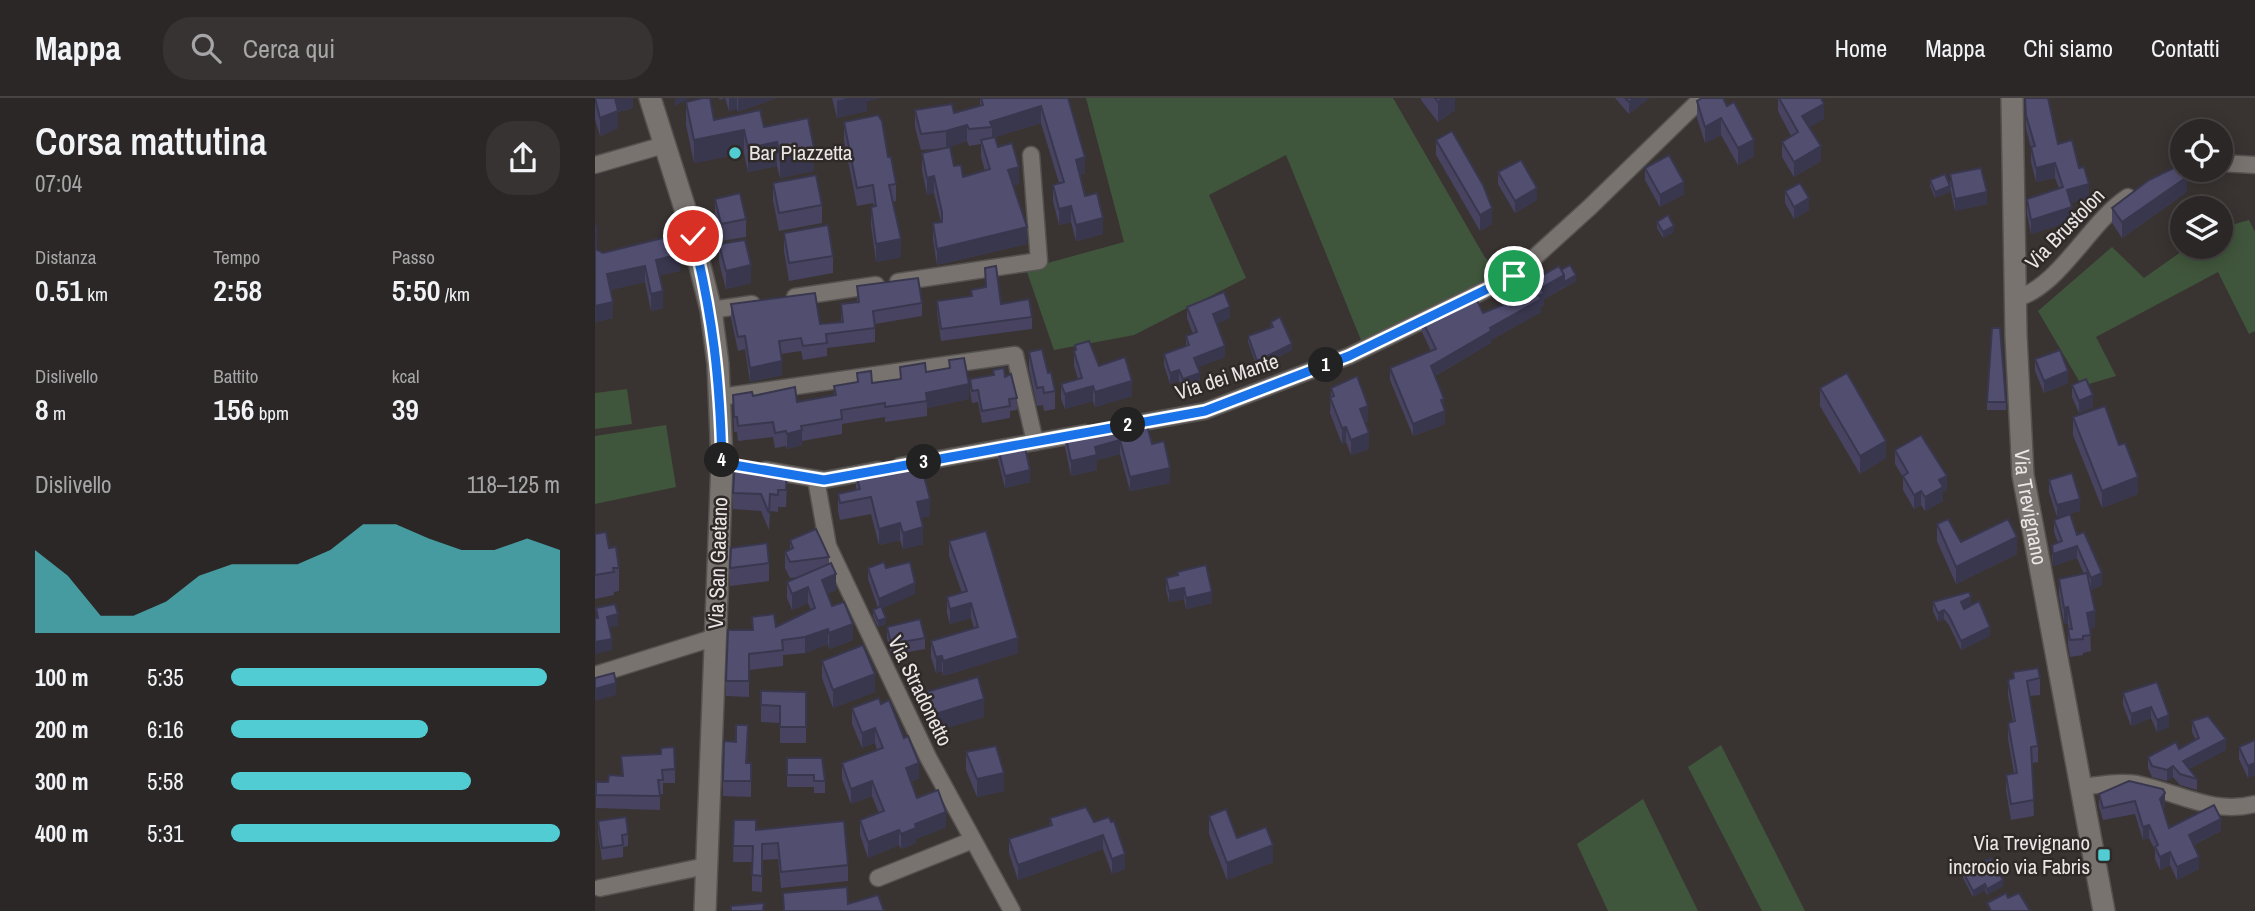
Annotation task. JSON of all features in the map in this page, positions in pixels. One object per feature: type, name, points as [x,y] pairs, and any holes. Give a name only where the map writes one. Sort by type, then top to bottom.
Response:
[{"type":"street","name":"Via San Gaetano","points":[[650,98],[664,145],[684,238],[711,310],[720,397],[735,465],[716,637],[705,911]]},
{"type":"street","name":"Via dei Mante","points":[[735,465],[824,480],[1205,411],[1349,356],[1514,276],[1590,207],[1702,98]]},
{"type":"street","name":"Via Trevignano","points":[[2013,98],[2015,299],[2025,495],[2104,911]]},
{"type":"street","points":[[595,165],[664,145]]},
{"type":"street","points":[[711,310],[1039,261],[1031,155]]},
{"type":"street","points":[[2233,164],[2255,165]]},
{"type":"street","name":"Via Brustolon","points":[[2015,299],[2032,292],[2049,278],[2114,206],[2146,185]]},
{"type":"street","points":[[720,397],[1015,355],[1035,442]]},
{"type":"street","name":"Via Stradonetto","points":[[816,479],[828,546],[928,757],[1012,911]]},
{"type":"street","points":[[595,675],[716,637]]},
{"type":"street","points":[[2081,787],[2134,783],[2200,804],[2235,809],[2255,804]]},
{"type":"street","points":[[878,878],[973,840]]},
{"type":"street","points":[[600,888],[706,866]]},
{"type":"green space","points":[[1086,98],[1393,98],[1484,256],[1504,279],[1365,350],[1286,155],[1209,195],[1246,278],[1134,335],[1054,350],[1026,269],[1124,242]]},
{"type":"green space","points":[[2249,220],[2255,232],[2255,331],[2249,334],[2218,272],[2096,337],[2116,376],[2082,386],[2038,311],[2112,247],[2144,278],[2171,259],[2233,259],[2233,225]]},
{"type":"green space","points":[[627,389],[632,424],[595,429],[595,393]]},
{"type":"green space","points":[[666,425],[676,487],[595,504],[595,436]]},
{"type":"green space","points":[[1721,745],[1805,911],[1762,911],[1688,767]]},
{"type":"green space","points":[[1643,799],[1698,911],[1608,911],[1577,844]]},
{"type":"building","points":[[595,98],[615,98],[618,111],[600,118]]},
{"type":"building","points":[[710,98],[714,120],[760,110],[764,127],[808,118],[814,148],[780,155],[777,142],[748,148],[744,130],[694,140],[686,102]]},
{"type":"building","points":[[981,98],[1068,98],[1085,157],[1076,160],[1085,196],[1097,193],[1103,218],[1076,225],[1071,206],[1059,209],[1053,185],[1064,182],[1041,106],[990,122],[992,127],[969,129],[967,125],[921,134],[915,110],[952,104],[954,113],[983,105]]},
{"type":"building","points":[[1702,98],[1723,98],[1727,106],[1734,102],[1754,140],[1738,148],[1721,118],[1705,127],[1697,101]]},
{"type":"building","points":[[1779,98],[1821,98],[1824,104],[1802,116],[1821,146],[1794,162],[1782,142],[1798,132]]},
{"type":"building","points":[[2025,98],[2048,98],[2058,144],[2072,140],[2079,168],[2084,167],[2089,184],[2067,190],[2072,207],[2031,220],[2027,199],[2063,187],[2055,163],[2036,168],[2031,147],[2035,146],[2026,115]]},
{"type":"building","points":[[878,115],[882,121],[888,157],[891,157],[896,184],[889,185],[901,239],[876,244],[871,207],[876,206],[873,185],[857,188],[844,122]]},
{"type":"building","points":[[1452,131],[1483,185],[1492,208],[1480,215],[1436,140]]},
{"type":"building","points":[[995,137],[998,147],[1012,143],[1019,167],[1008,170],[1027,227],[937,249],[933,223],[942,222],[942,212],[934,176],[927,178],[922,153],[950,147],[954,166],[961,165],[963,177],[990,169],[981,140]]},
{"type":"building","points":[[1669,155],[1684,182],[1660,195],[1645,168]]},
{"type":"building","points":[[1521,160],[1537,188],[1515,201],[1498,172]]},
{"type":"building","points":[[1981,168],[1987,192],[1955,199],[1950,174]]},
{"type":"building","points":[[2170,170],[2170,182],[2180,182],[2122,222],[2112,208],[2149,180]]},
{"type":"building","points":[[1945,174],[1950,186],[1935,192],[1930,180]]},
{"type":"building","points":[[816,175],[822,205],[779,213],[773,183]]},
{"type":"building","points":[[1800,183],[1809,198],[1794,207],[1785,191]]},
{"type":"building","points":[[740,193],[746,219],[721,224],[715,199]]},
{"type":"building","points":[[1668,215],[1674,226],[1663,232],[1657,222]]},
{"type":"building","points":[[828,225],[833,256],[789,263],[784,233]]},
{"type":"building","points":[[675,235],[680,254],[656,260],[663,291],[651,294],[645,266],[607,274],[613,302],[595,306],[595,249],[603,253]]},
{"type":"building","points":[[745,240],[751,265],[726,271],[719,244]]},
{"type":"building","points":[[1570,265],[1576,275],[1564,282],[1561,270]]},
{"type":"building","points":[[996,266],[1001,304],[1029,299],[1032,317],[941,329],[937,301],[972,296],[971,290],[986,287],[985,268]]},
{"type":"building","points":[[1559,266],[1564,275],[1541,288],[1544,293],[1539,296],[1541,299],[1431,366],[1444,399],[1441,400],[1445,411],[1413,424],[1390,368],[1436,349],[1422,320],[1474,294],[1483,313],[1520,298],[1511,277],[1520,272],[1525,285]]},
{"type":"building","points":[[918,278],[922,303],[873,311],[875,328],[826,334],[827,343],[803,346],[801,338],[779,341],[782,361],[750,368],[745,336],[738,337],[731,304],[815,293],[820,324],[843,322],[841,304],[859,302],[857,286]]},
{"type":"building","points":[[1224,292],[1230,307],[1213,314],[1225,346],[1194,358],[1200,373],[1183,379],[1179,370],[1170,373],[1164,354],[1189,345],[1186,336],[1197,332],[1187,307]]},
{"type":"building","points":[[1280,317],[1292,344],[1257,361],[1248,336],[1273,327],[1271,322]]},
{"type":"building","points":[[1992,328],[2000,328],[2006,402],[1987,402]]},
{"type":"building","points":[[1089,341],[1099,366],[1125,357],[1132,381],[1095,392],[1093,386],[1065,394],[1061,384],[1082,378],[1074,351],[1075,345]]},
{"type":"building","points":[[1042,349],[1055,391],[1044,393],[1043,387],[1037,388],[1029,352]]},
{"type":"building","points":[[2060,350],[2068,371],[2044,381],[2035,359]]},
{"type":"building","points":[[964,358],[969,384],[926,393],[927,401],[885,407],[885,403],[841,410],[842,419],[801,426],[802,430],[787,434],[786,431],[775,433],[773,422],[738,426],[737,417],[734,417],[733,395],[752,392],[753,396],[795,387],[797,402],[836,395],[834,386],[858,382],[857,373],[871,371],[872,383],[901,379],[900,367],[925,363],[926,372],[950,368],[949,360]]},
{"type":"building","points":[[1004,368],[1005,377],[1011,374],[1017,398],[1009,399],[1010,406],[982,411],[978,390],[972,391],[970,379],[994,375],[993,370]]},
{"type":"building","points":[[1847,373],[1886,441],[1860,456],[1820,388]]},
{"type":"building","points":[[1357,376],[1368,406],[1360,409],[1369,433],[1351,440],[1346,427],[1342,428],[1330,397],[1334,396],[1331,388]]},
{"type":"building","points":[[2086,379],[2093,395],[2079,401],[2072,385]]},
{"type":"building","points":[[2105,406],[2119,445],[2125,443],[2138,477],[2102,491],[2073,417]]},
{"type":"building","points":[[1145,418],[1152,444],[1164,441],[1170,468],[1130,477],[1120,440],[1095,447],[1097,455],[1071,461],[1065,433]]},
{"type":"building","points":[[1921,435],[1947,476],[1939,480],[1943,487],[1925,497],[1921,491],[1914,495],[1903,476],[1908,473],[1895,450]]},
{"type":"building","points":[[1024,443],[1030,470],[1005,476],[998,448]]},
{"type":"building","points":[[919,457],[930,499],[917,502],[923,527],[903,533],[900,523],[879,529],[871,497],[840,503],[838,494],[860,489],[856,475],[892,465],[891,462]]},
{"type":"building","points":[[735,462],[787,468],[786,490],[778,490],[778,495],[770,494],[769,513],[761,494],[733,493]]},
{"type":"building","points":[[2072,473],[2080,499],[2057,505],[2049,480]]},
{"type":"building","points":[[2070,514],[2077,535],[2084,532],[2102,573],[2091,578],[2077,546],[2053,554],[2052,545],[2062,541],[2054,520]]},
{"type":"building","points":[[1948,519],[1961,542],[2008,519],[2017,537],[1956,567],[1937,524]]},
{"type":"building","points":[[816,529],[829,557],[790,562],[785,552],[793,548],[790,540]]},
{"type":"building","points":[[986,531],[1018,638],[943,661],[942,656],[936,657],[931,641],[978,627],[971,603],[950,609],[947,597],[967,591],[949,541]]},
{"type":"building","points":[[606,532],[609,548],[616,547],[619,568],[613,568],[614,572],[595,575],[595,534]]},
{"type":"building","points":[[767,543],[769,563],[730,568],[731,548]]},
{"type":"building","points":[[884,562],[886,568],[910,562],[915,583],[879,599],[868,568]]},
{"type":"building","points":[[831,563],[836,574],[822,580],[832,606],[844,602],[853,624],[829,633],[828,629],[805,637],[782,640],[783,650],[749,654],[749,681],[726,681],[728,630],[753,630],[752,617],[774,614],[776,627],[815,608],[808,587],[792,594],[787,582]]},
{"type":"building","points":[[1206,565],[1212,592],[1186,598],[1184,588],[1169,591],[1166,578],[1178,575],[1177,572]]},
{"type":"building","points":[[2087,573],[2095,611],[2087,613],[2091,635],[2070,640],[2068,629],[2072,629],[2068,607],[2064,608],[2059,579]]},
{"type":"building","points":[[1969,592],[1971,597],[1961,602],[1964,609],[1979,601],[1990,627],[1961,641],[1949,616],[1944,610],[1938,613],[1933,602]]},
{"type":"building","points":[[615,604],[618,614],[607,617],[612,639],[595,642],[595,618],[598,618],[596,608]]},
{"type":"building","points":[[881,606],[886,618],[878,621],[873,610]]},
{"type":"building","points":[[920,619],[925,638],[891,644],[887,627]]},
{"type":"building","points":[[863,645],[875,674],[833,690],[822,661]]},
{"type":"building","points":[[2038,668],[2040,678],[2027,681],[2038,746],[2031,747],[2034,800],[2011,804],[2006,775],[2017,773],[2008,723],[2015,721],[2008,680],[2014,678],[2013,672]]},
{"type":"building","points":[[614,673],[616,683],[595,689],[595,678]]},
{"type":"building","points":[[978,677],[984,699],[932,715],[926,692]]},
{"type":"building","points":[[2157,682],[2169,715],[2157,720],[2151,707],[2131,714],[2123,693]]},
{"type":"building","points":[[761,691],[806,692],[806,727],[780,727],[780,706],[761,705]]},
{"type":"building","points":[[879,698],[881,704],[889,700],[904,738],[908,736],[919,763],[906,768],[917,798],[938,790],[946,812],[915,824],[916,828],[901,834],[899,830],[868,842],[860,820],[884,811],[872,781],[851,789],[842,763],[883,748],[875,728],[862,733],[852,708]]},
{"type":"building","points":[[2208,716],[2226,739],[2183,761],[2197,779],[2180,774],[2173,766],[2167,770],[2152,766],[2148,757],[2176,742],[2179,749],[2199,738],[2192,721]]},
{"type":"building","points":[[736,725],[748,725],[746,763],[751,763],[751,781],[723,781],[724,741],[736,742]]},
{"type":"building","points":[[2255,740],[2255,763],[2248,766],[2239,747]]},
{"type":"building","points":[[996,746],[1004,773],[977,779],[966,752]]},
{"type":"building","points":[[674,747],[675,769],[662,770],[663,780],[658,780],[660,796],[596,795],[596,782],[608,782],[609,775],[623,776],[621,756],[661,754],[661,748]]},
{"type":"building","points":[[787,758],[822,758],[825,781],[814,781],[814,775],[787,775]]},
{"type":"building","points":[[2129,781],[2163,789],[2165,793],[2160,799],[2169,828],[2214,805],[2221,819],[2189,835],[2199,857],[2177,867],[2170,852],[2160,857],[2149,825],[2143,827],[2135,801],[2103,808],[2099,794]]},
{"type":"building","points":[[1086,807],[1094,822],[1109,817],[1111,822],[1114,821],[1125,854],[1112,859],[1103,835],[1018,865],[1009,839],[1052,825],[1050,818]]},
{"type":"building","points":[[1226,809],[1237,838],[1266,827],[1273,845],[1227,863],[1209,816]]},
{"type":"building","points":[[626,817],[628,834],[622,835],[623,845],[602,848],[598,821]]},
{"type":"building","points":[[734,820],[756,820],[756,830],[844,821],[848,865],[781,872],[778,843],[762,844],[762,876],[752,875],[753,846],[733,846]]},
{"type":"building","points":[[1991,858],[2003,880],[1987,889],[1985,884],[1973,891],[1963,872]]},
{"type":"building","points":[[847,887],[848,904],[878,895],[884,911],[784,911],[783,893]]},
{"type":"building","points":[[2006,893],[2008,898],[2019,893],[2030,911],[1991,911],[1987,903]]},
{"type":"building","points":[[764,903],[763,911],[731,911],[731,906]]},
{"type":"place","name":"Bar Piazzetta","points":[[735,153]]},
{"type":"place","name":"Via Trevignano incrocio via Fabris","points":[[2104,855]]},
{"type":"route","points":[[693,236],[711,310],[718,364],[722,463],[824,480],[1205,411],[1349,356],[1514,276]]}]
